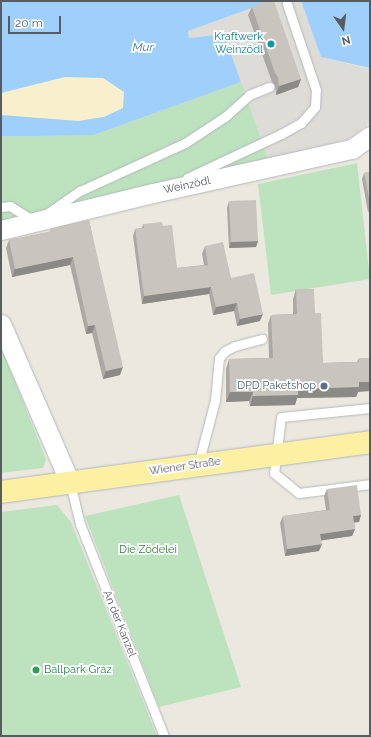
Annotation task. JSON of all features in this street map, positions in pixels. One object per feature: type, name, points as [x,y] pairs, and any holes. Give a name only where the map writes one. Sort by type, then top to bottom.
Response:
[{"type":"main road","name":"Wiener Straße","points":[[1,492],[370,442]]},
{"type":"street","name":"Weinzödl","points":[[1,230],[153,193],[361,149],[370,136]]},
{"type":"street","points":[[1,324],[70,482]]},
{"type":"lane","points":[[153,193],[281,134],[301,123],[315,107],[316,90],[287,4]]},
{"type":"lane","points":[[1,207],[10,206],[34,222],[80,191],[197,136],[226,116],[249,94],[269,87]]},
{"type":"lane","points":[[198,465],[215,400],[218,358],[225,350],[235,346],[262,340]]},
{"type":"lane","points":[[370,408],[281,417],[274,473],[299,493],[370,484]]},
{"type":"lane","name":"An der Kanzel","points":[[70,482],[80,524],[164,736]]},
{"type":"shaded area","name":"Kraftwerk Weinzödl","points":[[271,1],[301,1],[321,57],[370,69],[370,122],[349,139],[268,159],[224,34],[189,38],[188,31]]},
{"type":"green space","points":[[241,82],[268,159],[1,230],[1,136],[94,135]]},
{"type":"green space","points":[[357,163],[370,279],[271,295],[258,184]]},
{"type":"green space","points":[[1,347],[46,459],[43,468],[1,473]]},
{"type":"green space","name":"Die Zödelei","points":[[179,495],[241,687],[159,707],[85,516]]},
{"type":"green space","points":[[57,505],[71,522],[157,736],[1,736],[1,512]]},
{"type":"sand","points":[[65,77],[103,78],[124,92],[123,108],[104,117],[79,121],[1,115],[1,93]]},
{"type":"water","name":"Mur","points":[[1,1],[271,1],[188,31],[189,38],[224,34],[241,82],[94,135],[1,136],[1,115],[78,121],[104,117],[123,108],[124,92],[103,78],[65,77],[1,93]]},
{"type":"water","points":[[301,1],[370,1],[370,68],[321,57]]},
{"type":"building","name":"Kraftwerk Weinzödl","points":[[268,1],[274,1],[301,79],[279,86],[278,77],[275,73],[252,7]]},
{"type":"building","points":[[370,172],[370,203],[364,173]]},
{"type":"building","points":[[256,200],[258,241],[231,242],[229,201]]},
{"type":"building","points":[[89,220],[123,367],[106,371],[95,325],[88,326],[73,257],[15,269],[9,240],[52,231],[51,229]]},
{"type":"building","points":[[162,222],[163,226],[172,225],[177,268],[208,265],[205,246],[223,242],[231,278],[254,273],[263,314],[240,319],[237,303],[216,307],[211,287],[144,296],[135,229],[144,228],[143,224]]},
{"type":"building","points":[[296,289],[314,289],[315,313],[321,313],[323,363],[359,362],[359,358],[370,358],[370,382],[359,382],[359,387],[298,389],[298,395],[253,396],[253,392],[230,392],[229,359],[273,358],[271,315],[297,314]]},
{"type":"building","points":[[357,485],[361,515],[353,516],[355,529],[320,534],[322,544],[287,549],[283,516],[330,510],[327,489]]},
{"type":"place","name":"Kraftwerk Weinzödl","points":[[271,44]]},
{"type":"place","name":"DPD Paketshop","points":[[324,386]]},
{"type":"place","name":"Ballpark Graz","points":[[36,670]]}]
